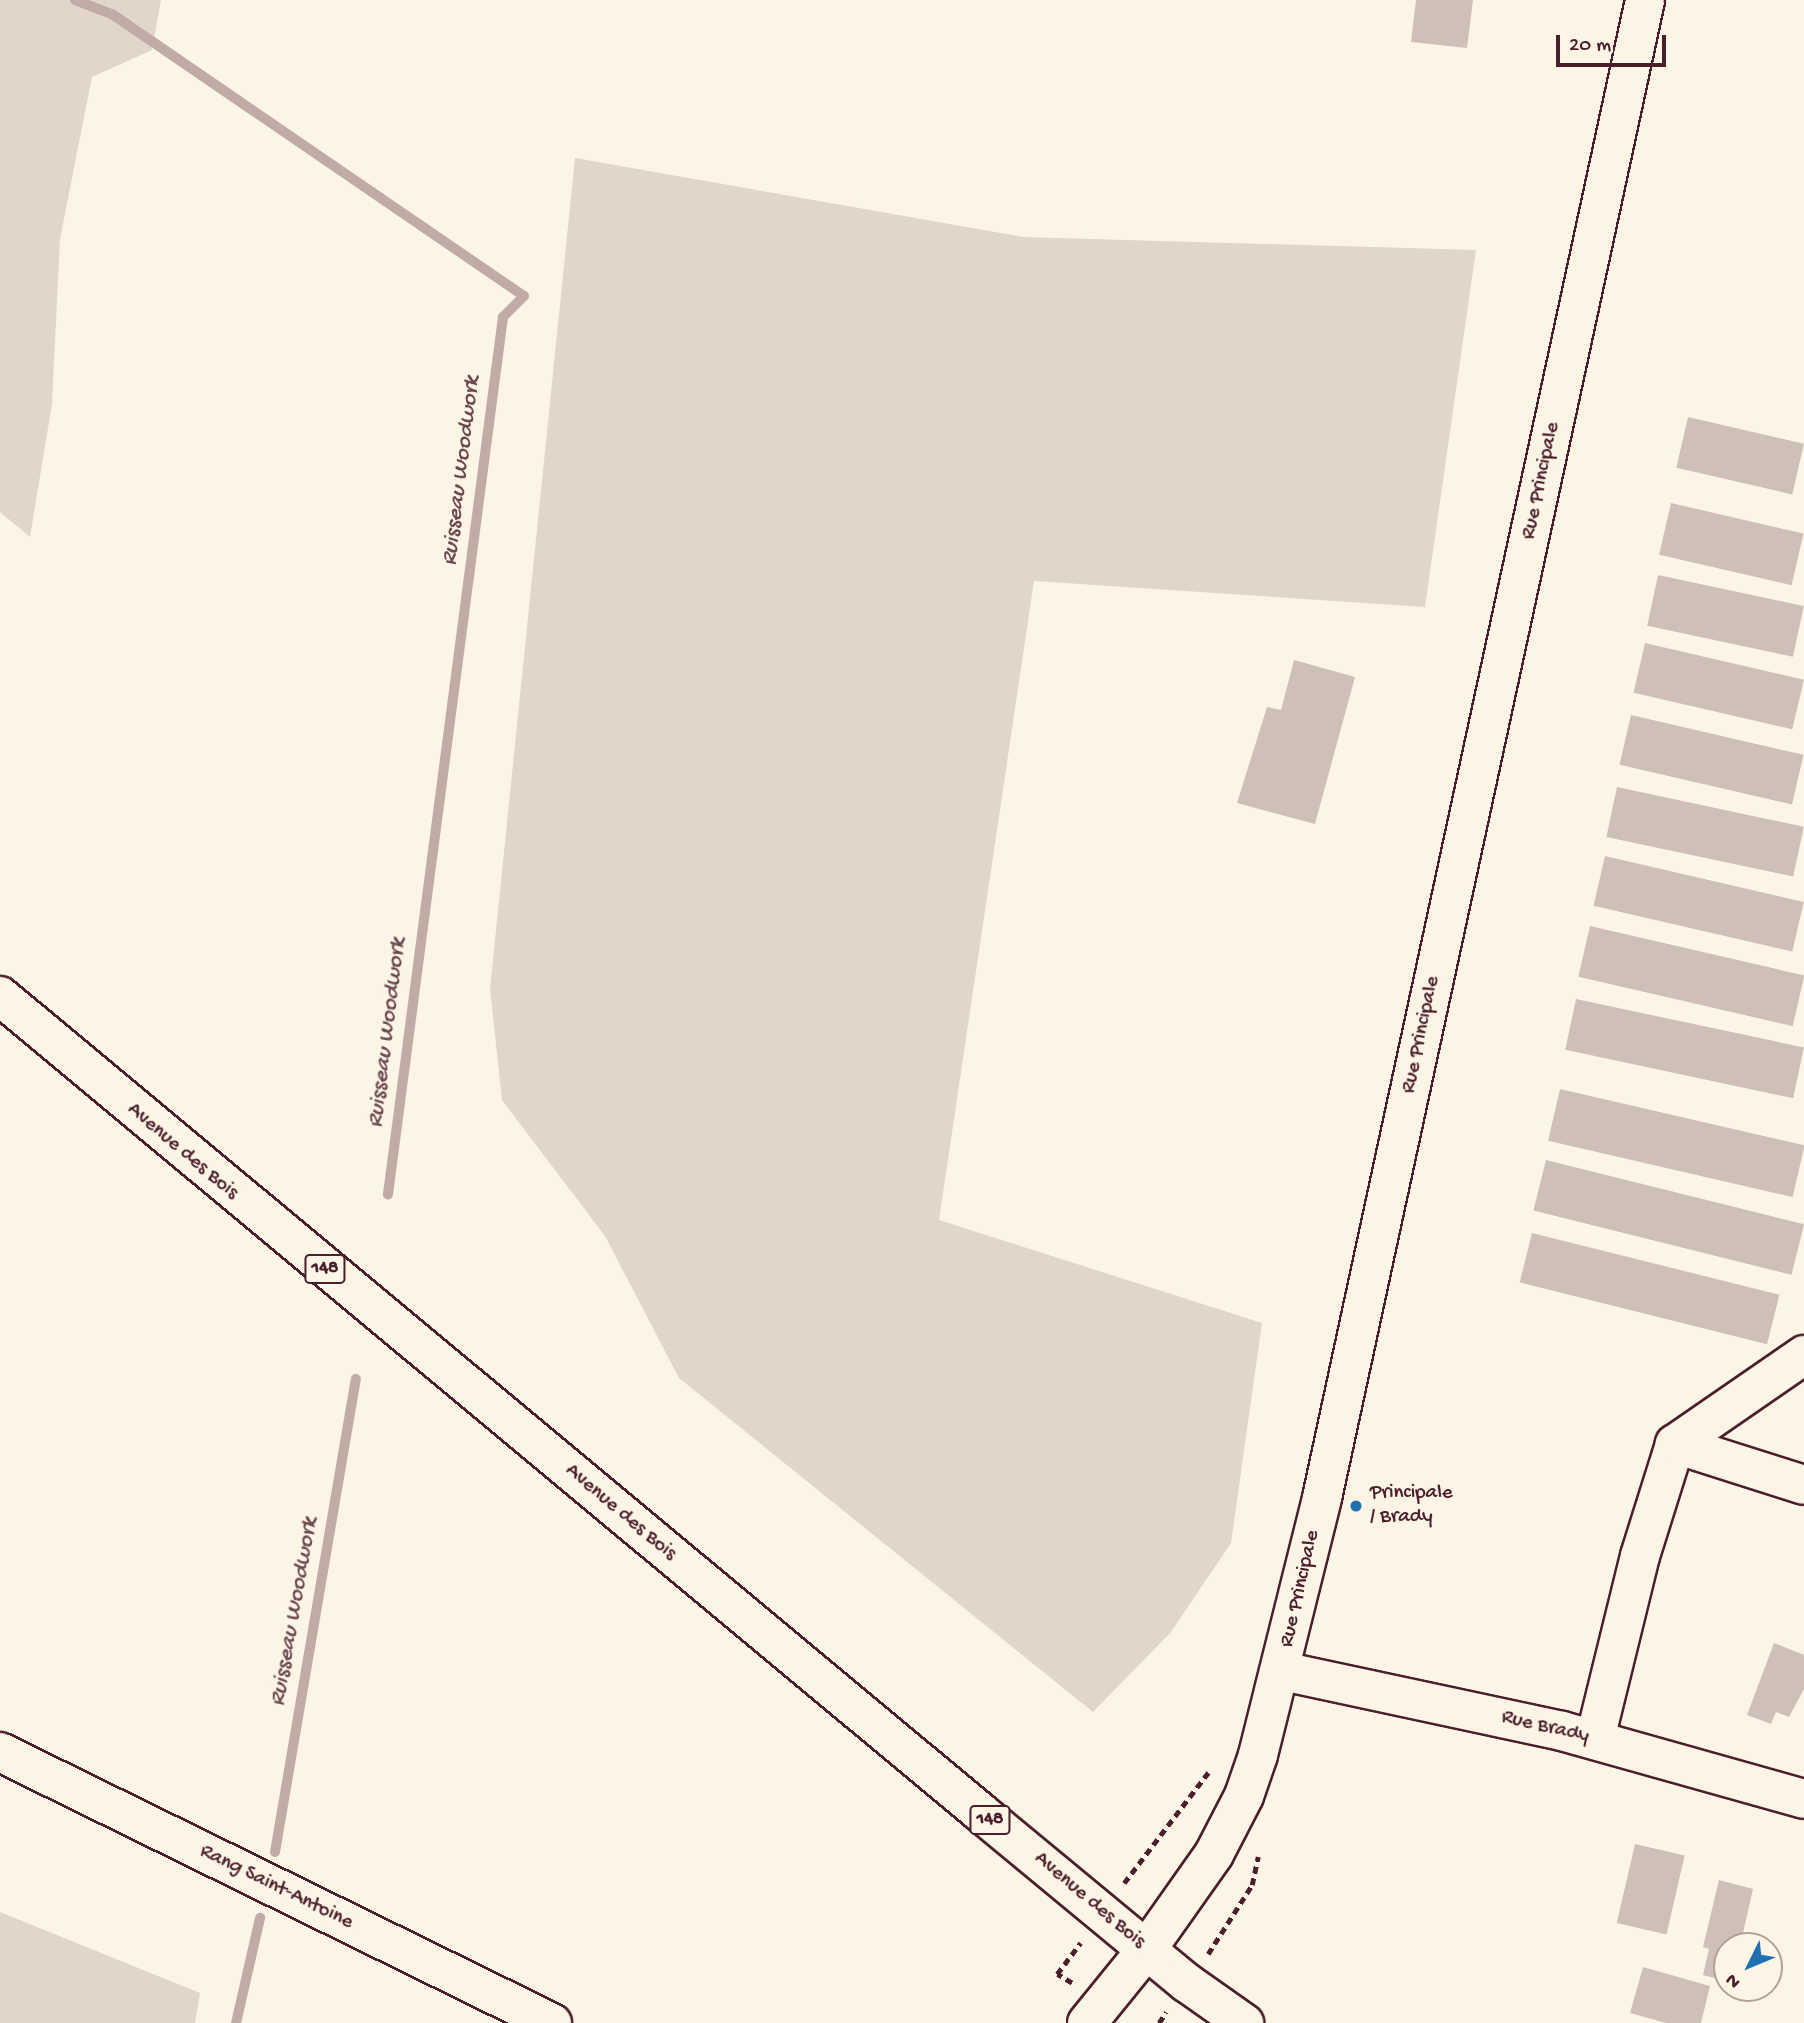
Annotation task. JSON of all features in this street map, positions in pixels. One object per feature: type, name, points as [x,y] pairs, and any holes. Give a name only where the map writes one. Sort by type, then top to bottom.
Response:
[{"type":"street","name":"Rue Principale","points":[[1087,2023],[1147,1949],[1233,1821],[1251,1778],[1282,1671],[1646,0]]},
{"type":"street","name":"Avenue des Bois","points":[[0,996],[1187,1983],[1244,2023]]},
{"type":"street","points":[[1595,1739],[1640,1556],[1675,1444],[1804,1356]]},
{"type":"street","points":[[1675,1444],[1804,1485]]},
{"type":"street","name":"Rue Brady","points":[[1282,1671],[1595,1739],[1804,1799]]},
{"type":"street","name":"Rang Saint-Antoine","points":[[0,1752],[552,2023]]},
{"type":"path","points":[[1187,1983],[1237,1911]]},
{"type":"shaded area","points":[[0,0],[161,0],[152,50],[92,77],[60,239],[52,404],[30,537],[0,512]]},
{"type":"shaded area","points":[[575,158],[1023,237],[1476,250],[1425,607],[1034,581],[939,1220],[1262,1323],[1231,1543],[1171,1632],[1093,1712],[679,1378],[605,1236],[502,1100],[490,989]]},
{"type":"shaded area","points":[[0,1912],[200,1993],[195,2023],[0,2023]]},
{"type":"building","points":[[1416,0],[1473,0],[1467,48],[1411,42]]},
{"type":"building","points":[[1688,417],[1804,444],[1792,494],[1676,468]]},
{"type":"building","points":[[1671,503],[1804,534],[1792,585],[1659,555]]},
{"type":"building","points":[[1658,575],[1804,606],[1793,657],[1647,626]]},
{"type":"building","points":[[1645,643],[1804,680],[1792,729],[1634,693]]},
{"type":"building","points":[[1294,660],[1355,677],[1315,824],[1237,803],[1267,707],[1281,710]]},
{"type":"building","points":[[1631,715],[1803,755],[1792,805],[1620,765]]},
{"type":"building","points":[[1617,787],[1804,827],[1793,877],[1606,837]]},
{"type":"building","points":[[1605,856],[1804,902],[1792,952],[1594,906]]},
{"type":"building","points":[[1590,926],[1804,975],[1793,1026],[1578,977]]},
{"type":"building","points":[[1576,999],[1804,1047],[1793,1098],[1565,1050]]},
{"type":"building","points":[[1560,1089],[1804,1145],[1793,1197],[1548,1141]]},
{"type":"building","points":[[1546,1160],[1804,1224],[1792,1275],[1533,1210]]},
{"type":"building","points":[[1532,1233],[1779,1295],[1767,1344],[1520,1282]]},
{"type":"building","points":[[1774,1643],[1804,1655],[1804,1689],[1789,1717],[1776,1712],[1771,1724],[1747,1715]]},
{"type":"building","points":[[1635,1844],[1685,1855],[1666,1934],[1617,1923]]},
{"type":"building","points":[[1719,1880],[1753,1889],[1743,1932],[1713,1932],[1713,1978],[1703,1975],[1709,1949],[1703,1947]]},
{"type":"building","points":[[1643,1967],[1710,1986],[1701,2023],[1666,2023],[1630,2013]]},
{"type":"waterway","name":"Ruisseau Woodwork","points":[[75,0],[112,14],[524,296],[503,317],[388,1194]]},
{"type":"waterway","name":"Ruisseau Woodwork","points":[[275,1852],[356,1379]]},
{"type":"waterway","name":"Ruisseau Woodwork","points":[[236,2023],[260,1918]]},
{"type":"place","name":"Principale / Brady","points":[[1356,1506]]}]
